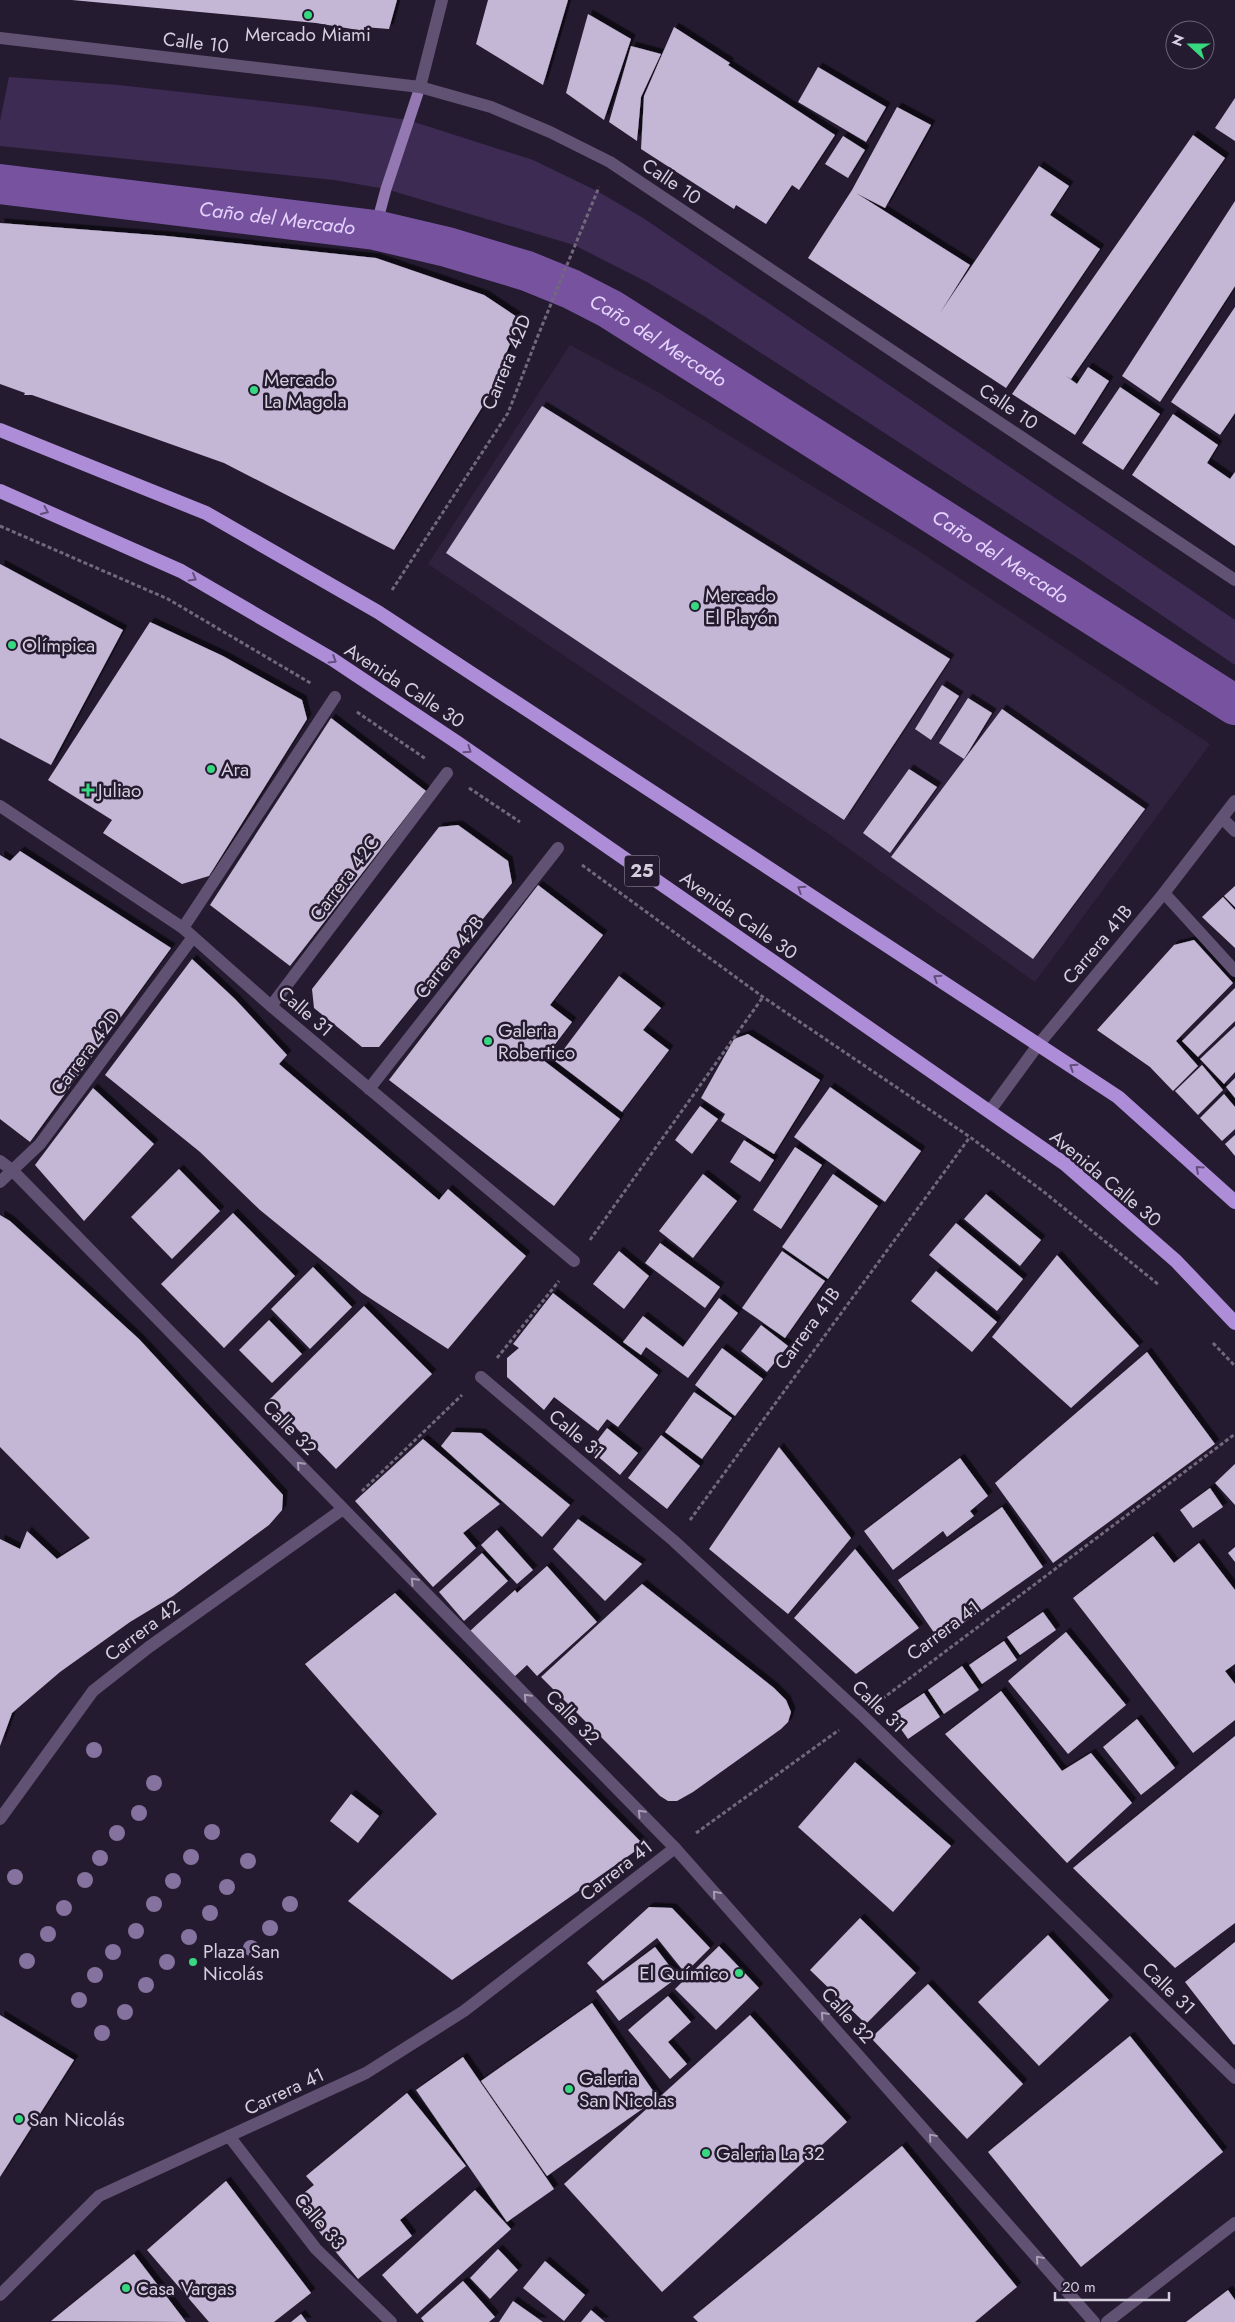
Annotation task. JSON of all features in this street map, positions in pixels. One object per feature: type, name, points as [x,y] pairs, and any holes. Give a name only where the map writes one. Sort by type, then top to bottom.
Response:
[{"type":"highway","points":[[0,430],[206,513],[378,612],[1118,1097],[1235,1202]]},
{"type":"highway","name":"Avenida Calle 30","points":[[0,491],[181,571],[332,659],[458,742],[1065,1164],[1176,1261],[1235,1323]]},
{"type":"street","points":[[420,87],[442,0]]},
{"type":"street","name":"Calle 10","points":[[0,38],[420,87],[491,107],[550,132],[610,162],[1235,580]]},
{"type":"street","points":[[183,928],[335,697]]},
{"type":"street","name":"Carrera 42C","points":[[271,1006],[446,773]]},
{"type":"street","name":"Carrera 41B","points":[[989,1112],[1038,1044],[1164,893],[1235,802]]},
{"type":"street","name":"Calle 31","points":[[0,806],[183,928],[369,1090],[574,1262]]},
{"type":"street","points":[[1222,818],[1235,830]]},
{"type":"street","name":"Carrera 42B","points":[[369,1090],[558,848]]},
{"type":"street","points":[[1164,893],[1235,972]]},
{"type":"street","name":"Carrera 42D","points":[[0,1182],[40,1144],[193,937]]},
{"type":"street","name":"Calle 32","points":[[0,1161],[12,1170],[675,1848],[1094,2322]]},
{"type":"street","name":"Calle 31","points":[[481,1377],[674,1541],[861,1714],[1235,2078]]},
{"type":"street","name":"Carrera 42","points":[[0,1819],[93,1691],[149,1647],[343,1509]]},
{"type":"street","name":"Carrera 41","points":[[0,2295],[99,2196],[366,2073],[464,2011],[675,1848]]},
{"type":"street","name":"Calle 33","points":[[229,2136],[316,2249],[391,2322]]},
{"type":"street","points":[[1107,2322],[1235,2223]]},
{"type":"path","name":"Carrera 42D","points":[[378,612],[508,413],[536,338],[610,162]]},
{"type":"path","points":[[0,526],[168,599],[335,697],[558,848],[763,997],[970,1137],[1044,1192],[1160,1287]]},
{"type":"path","name":"Carrera 41B","points":[[674,1541],[970,1137]]},
{"type":"path","points":[[1208,1337],[1235,1366]]},
{"type":"path","name":"Carrera 41","points":[[675,1848],[861,1714],[1235,1434]]},
{"type":"shaded area","points":[[9,77],[118,85],[316,107],[408,120],[533,160],[597,191],[643,218],[1235,620],[1235,665],[1082,561],[704,316],[647,282],[574,245],[386,189],[334,180],[0,146],[0,121]]},
{"type":"shaded area","name":"Mercado El Playón","points":[[570,345],[656,391],[917,550],[1210,744],[1035,982],[823,830],[428,564]]},
{"type":"building","name":"Mercado Miami","points":[[72,0],[397,0],[389,29],[364,27],[364,31],[316,23]]},
{"type":"building","points":[[488,0],[568,0],[543,85],[476,44]]},
{"type":"building","points":[[588,14],[631,39],[604,120],[566,93]]},
{"type":"building","points":[[674,27],[835,135],[799,190],[792,185],[766,224],[736,205],[734,209],[641,149],[644,96]]},
{"type":"building","points":[[631,46],[661,54],[641,97],[637,141],[609,122]]},
{"type":"building","points":[[818,67],[886,107],[866,142],[798,102]]},
{"type":"building","points":[[1235,98],[1235,141],[1215,128]]},
{"type":"building","points":[[897,107],[931,125],[885,208],[856,193],[970,265],[940,313],[1039,166],[1069,186],[1050,215],[1100,249],[1006,388],[808,258],[852,190]]},
{"type":"building","points":[[1193,135],[1225,158],[1071,379],[1066,376],[1077,384],[1088,367],[1109,381],[1075,435],[1012,394]]},
{"type":"building","points":[[843,136],[865,150],[848,178],[825,164]]},
{"type":"building","points":[[1235,201],[1235,286],[1160,402],[1122,376]]},
{"type":"building","name":"Mercado La Magola","points":[[0,223],[167,236],[376,258],[484,295],[520,319],[489,396],[394,550],[224,463],[32,395],[24,395],[25,393],[0,384]]},
{"type":"building","points":[[1235,307],[1235,413],[1220,435],[1171,402]]},
{"type":"building","points":[[1120,387],[1160,414],[1123,470],[1082,443]]},
{"type":"building","name":"Mercado El Playón","points":[[542,406],[950,659],[844,820],[446,553]]},
{"type":"building","points":[[1173,414],[1218,445],[1207,463],[1230,479],[1235,472],[1235,546],[1132,475]]},
{"type":"building","points":[[0,564],[123,630],[51,765],[0,738]]},
{"type":"building","name":"Ara","points":[[150,622],[223,656],[302,700],[307,719],[209,876],[182,884],[103,833],[112,820],[48,780]]},
{"type":"building","points":[[942,685],[959,696],[931,740],[915,729]]},
{"type":"building","points":[[968,698],[992,713],[964,759],[939,743]]},
{"type":"building","points":[[1002,709],[1145,809],[1033,959],[891,857]]},
{"type":"building","points":[[331,718],[426,791],[290,966],[210,905]]},
{"type":"building","points":[[909,769],[937,787],[890,853],[863,833]]},
{"type":"building","points":[[458,825],[508,861],[512,883],[379,1047],[362,1047],[314,1008],[312,989],[439,827]]},
{"type":"building","points":[[20,851],[171,948],[30,1142],[0,1119],[0,855],[10,861]]},
{"type":"building","name":"Galeria Robertico","points":[[538,885],[603,935],[550,1005],[572,1022],[543,1060],[620,1119],[554,1206],[389,1080]]},
{"type":"building","points":[[1235,886],[1235,907],[1224,896]]},
{"type":"building","points":[[1223,897],[1235,910],[1235,948],[1202,917]]},
{"type":"building","points":[[1194,940],[1233,983],[1176,1041],[1198,1066],[1173,1091],[1150,1067],[1097,1030],[1174,945]]},
{"type":"building","points":[[192,959],[235,999],[287,1055],[279,1064],[439,1200],[448,1189],[526,1256],[448,1349],[362,1293],[260,1210],[200,1152],[105,1075]]},
{"type":"building","points":[[619,976],[661,1008],[643,1030],[669,1050],[622,1112],[555,1061]]},
{"type":"building","points":[[1235,988],[1235,1021],[1198,1057],[1182,1041]]},
{"type":"building","points":[[1235,1026],[1235,1072],[1224,1084],[1200,1059]]},
{"type":"building","points":[[748,1034],[820,1080],[774,1154],[721,1121],[725,1114],[701,1098],[734,1039]]},
{"type":"building","points":[[1202,1065],[1223,1090],[1198,1115],[1175,1091]]},
{"type":"building","points":[[1235,1078],[1235,1098],[1226,1087]]},
{"type":"building","points":[[830,1087],[921,1151],[885,1202],[794,1137]]},
{"type":"building","points":[[93,1088],[154,1144],[84,1221],[35,1165]]},
{"type":"building","points":[[1224,1094],[1235,1107],[1235,1129],[1222,1141],[1200,1118]]},
{"type":"building","points":[[700,1106],[718,1119],[692,1154],[675,1140]]},
{"type":"building","points":[[1235,1135],[1235,1156],[1225,1144]]},
{"type":"building","points":[[744,1140],[774,1160],[760,1182],[730,1162]]},
{"type":"building","points":[[795,1147],[822,1165],[781,1229],[753,1210]]},
{"type":"building","points":[[179,1169],[220,1211],[172,1259],[131,1217]]},
{"type":"building","points":[[703,1174],[737,1201],[693,1258],[659,1231]]},
{"type":"building","points":[[833,1174],[878,1206],[828,1279],[782,1247]]},
{"type":"building","points":[[986,1194],[1041,1240],[1020,1266],[964,1219]]},
{"type":"building","points":[[233,1213],[295,1276],[224,1348],[161,1284]]},
{"type":"building","points":[[0,1215],[10,1221],[139,1339],[283,1495],[282,1510],[269,1525],[173,1596],[130,1622],[60,1672],[12,1713],[0,1746],[0,1539],[20,1549],[27,1531],[57,1559],[90,1538],[0,1447]]},
{"type":"building","points":[[956,1223],[1023,1279],[997,1311],[929,1255]]},
{"type":"building","points":[[660,1243],[720,1287],[705,1308],[645,1263]]},
{"type":"building","points":[[619,1251],[649,1276],[624,1309],[593,1284]]},
{"type":"building","points":[[782,1251],[825,1281],[785,1338],[742,1308]]},
{"type":"building","points":[[1057,1255],[1139,1346],[1071,1408],[992,1337]]},
{"type":"building","points":[[313,1267],[352,1307],[310,1349],[271,1309]]},
{"type":"building","points":[[936,1271],[997,1322],[972,1352],[911,1301]]},
{"type":"building","points":[[553,1293],[658,1375],[618,1427],[607,1419],[598,1431],[554,1397],[544,1410],[507,1377],[507,1358],[519,1348],[513,1344]]},
{"type":"building","points":[[719,1298],[738,1313],[688,1378],[646,1347],[641,1355],[623,1342],[643,1316],[683,1347]]},
{"type":"building","points":[[364,1306],[432,1374],[336,1469],[269,1400]]},
{"type":"building","points":[[269,1320],[302,1354],[272,1383],[239,1350]]},
{"type":"building","points":[[761,1325],[788,1346],[767,1372],[741,1351]]},
{"type":"building","points":[[722,1348],[763,1379],[735,1416],[695,1385]]},
{"type":"building","points":[[1147,1352],[1215,1444],[1053,1563],[995,1483]]},
{"type":"building","points":[[694,1392],[732,1418],[702,1459],[665,1432]]},
{"type":"building","points":[[607,1428],[638,1453],[620,1475],[590,1450]]},
{"type":"building","points":[[452,1432],[481,1433],[570,1505],[542,1537],[441,1446]]},
{"type":"building","points":[[661,1435],[700,1466],[667,1509],[628,1478]]},
{"type":"building","points":[[423,1439],[500,1504],[463,1533],[476,1548],[433,1587],[355,1501]]},
{"type":"building","points":[[779,1447],[851,1538],[788,1614],[709,1549]]},
{"type":"building","points":[[960,1458],[988,1496],[970,1511],[974,1516],[947,1537],[943,1531],[893,1570],[864,1531]]},
{"type":"building","points":[[1235,1464],[1235,1505],[1215,1483]]},
{"type":"building","points":[[1210,1488],[1223,1507],[1193,1528],[1180,1510]]},
{"type":"building","points":[[1002,1507],[1043,1567],[939,1640],[898,1580]]},
{"type":"building","points":[[578,1519],[642,1564],[605,1601],[553,1549]]},
{"type":"building","points":[[497,1530],[533,1570],[517,1584],[481,1545]]},
{"type":"building","points":[[1153,1536],[1174,1563],[1199,1543],[1235,1590],[1235,1664],[1225,1671],[1235,1684],[1235,1720],[1193,1753],[1073,1598]]},
{"type":"building","points":[[1235,1547],[1235,1562],[1228,1553]]},
{"type":"building","points":[[855,1549],[919,1628],[856,1674],[794,1618]]},
{"type":"building","points":[[482,1553],[508,1581],[464,1621],[439,1592]]},
{"type":"building","points":[[547,1566],[597,1622],[537,1676],[527,1665],[513,1678],[470,1631],[515,1590],[517,1593]]},
{"type":"building","points":[[642,1584],[774,1688],[786,1700],[791,1712],[788,1722],[781,1729],[693,1792],[677,1801],[668,1801],[660,1796],[541,1677]]},
{"type":"building","points":[[395,1593],[644,1845],[452,1980],[348,1901],[437,1814],[305,1664]]},
{"type":"building","points":[[1043,1612],[1056,1630],[1020,1655],[1007,1637]]},
{"type":"building","points":[[1066,1632],[1126,1705],[1068,1754],[1008,1681]]},
{"type":"building","points":[[1004,1641],[1017,1660],[982,1684],[969,1665]]},
{"type":"building","points":[[962,1666],[979,1690],[944,1714],[928,1690]]},
{"type":"building","points":[[1001,1691],[1062,1771],[1091,1753],[1132,1803],[1067,1863],[945,1734]]},
{"type":"building","points":[[924,1693],[940,1717],[908,1739],[891,1715]]},
{"type":"building","points":[[1137,1719],[1175,1768],[1141,1795],[1103,1747]]},
{"type":"building","points":[[1235,1736],[1235,1923],[1175,1968],[1073,1868]]},
{"type":"building","points":[[855,1762],[951,1846],[893,1912],[798,1827]]},
{"type":"building","points":[[351,1794],[379,1816],[358,1843],[330,1821]]},
{"type":"building","points":[[649,1907],[672,1908],[710,1948],[685,1973],[657,1938],[603,1981],[587,1963]]},
{"type":"building","points":[[860,1918],[916,1973],[866,2024],[810,1970]]},
{"type":"building","points":[[1048,1935],[1109,2000],[1039,2066],[978,2002]]},
{"type":"building","points":[[1235,1942],[1235,2044],[1234,2045],[1185,1982]]},
{"type":"building","points":[[719,1946],[759,1988],[716,2030],[675,1989]]},
{"type":"building","points":[[655,1947],[678,1977],[619,2021],[596,1991]]},
{"type":"building","points":[[928,1984],[1023,2084],[967,2139],[871,2038]]},
{"type":"building","points":[[668,1996],[691,2022],[668,2042],[687,2064],[670,2079],[628,2030]]},
{"type":"building","name":"Galeria San Nicolas","points":[[592,2003],[658,2098],[547,2176],[481,2081]]},
{"type":"building","name":"San Nicolás","points":[[0,2015],[74,2060],[0,2177]]},
{"type":"building","name":"Galeria La 32","points":[[750,2015],[847,2122],[662,2292],[564,2184]]},
{"type":"building","points":[[1130,2036],[1223,2152],[1081,2267],[988,2152]]},
{"type":"building","points":[[463,2057],[554,2189],[507,2222],[416,2090]]},
{"type":"building","points":[[407,2093],[466,2166],[400,2220],[412,2236],[358,2279],[294,2201],[314,2185],[306,2176]]},
{"type":"building","points":[[902,2146],[1017,2287],[975,2322],[698,2322],[693,2317]]},
{"type":"building","points":[[226,2181],[311,2293],[274,2322],[209,2322],[147,2250]]},
{"type":"building","points":[[475,2190],[511,2229],[417,2314],[382,2275]]},
{"type":"building","points":[[498,2249],[518,2270],[490,2299],[470,2278]]},
{"type":"building","name":"Casa Vargas","points":[[134,2254],[186,2322],[51,2321]]},
{"type":"building","points":[[545,2261],[585,2295],[564,2321],[523,2288]]},
{"type":"building","points":[[463,2281],[495,2317],[489,2322],[424,2322],[421,2318]]},
{"type":"building","points":[[1228,2290],[1235,2300],[1235,2322],[1186,2322]]},
{"type":"building","points":[[513,2301],[543,2322],[499,2322]]},
{"type":"building","points":[[591,2310],[605,2322],[581,2322]]},
{"type":"building","points":[[301,2314],[307,2322],[291,2322]]},
{"type":"waterway","points":[[375,230],[386,189],[420,87]]},
{"type":"waterway","name":"Caño del Mercado","points":[[0,184],[375,230],[447,247],[527,271],[571,289],[610,309],[1235,705]]},
{"type":"place","name":"Mercado Miami","points":[[308,15]]},
{"type":"place","name":"Mercado La Magola","points":[[254,390]]},
{"type":"place","name":"Mercado El Playón","points":[[695,606]]},
{"type":"place","name":"Olímpica","points":[[12,645]]},
{"type":"place","name":"Ara","points":[[211,769]]},
{"type":"place","name":"Juliao","points":[[88,790]]},
{"type":"place","name":"Galeria Robertico","points":[[488,1041]]},
{"type":"place","name":"Plaza San Nicolás","points":[[193,1962]]},
{"type":"place","name":"El Químico","points":[[739,1973]]},
{"type":"place","name":"Galeria San Nicolas","points":[[569,2089]]},
{"type":"place","name":"San Nicolás","points":[[19,2119]]},
{"type":"place","name":"Galeria La 32","points":[[706,2153]]},
{"type":"place","name":"Casa Vargas","points":[[126,2288]]}]
